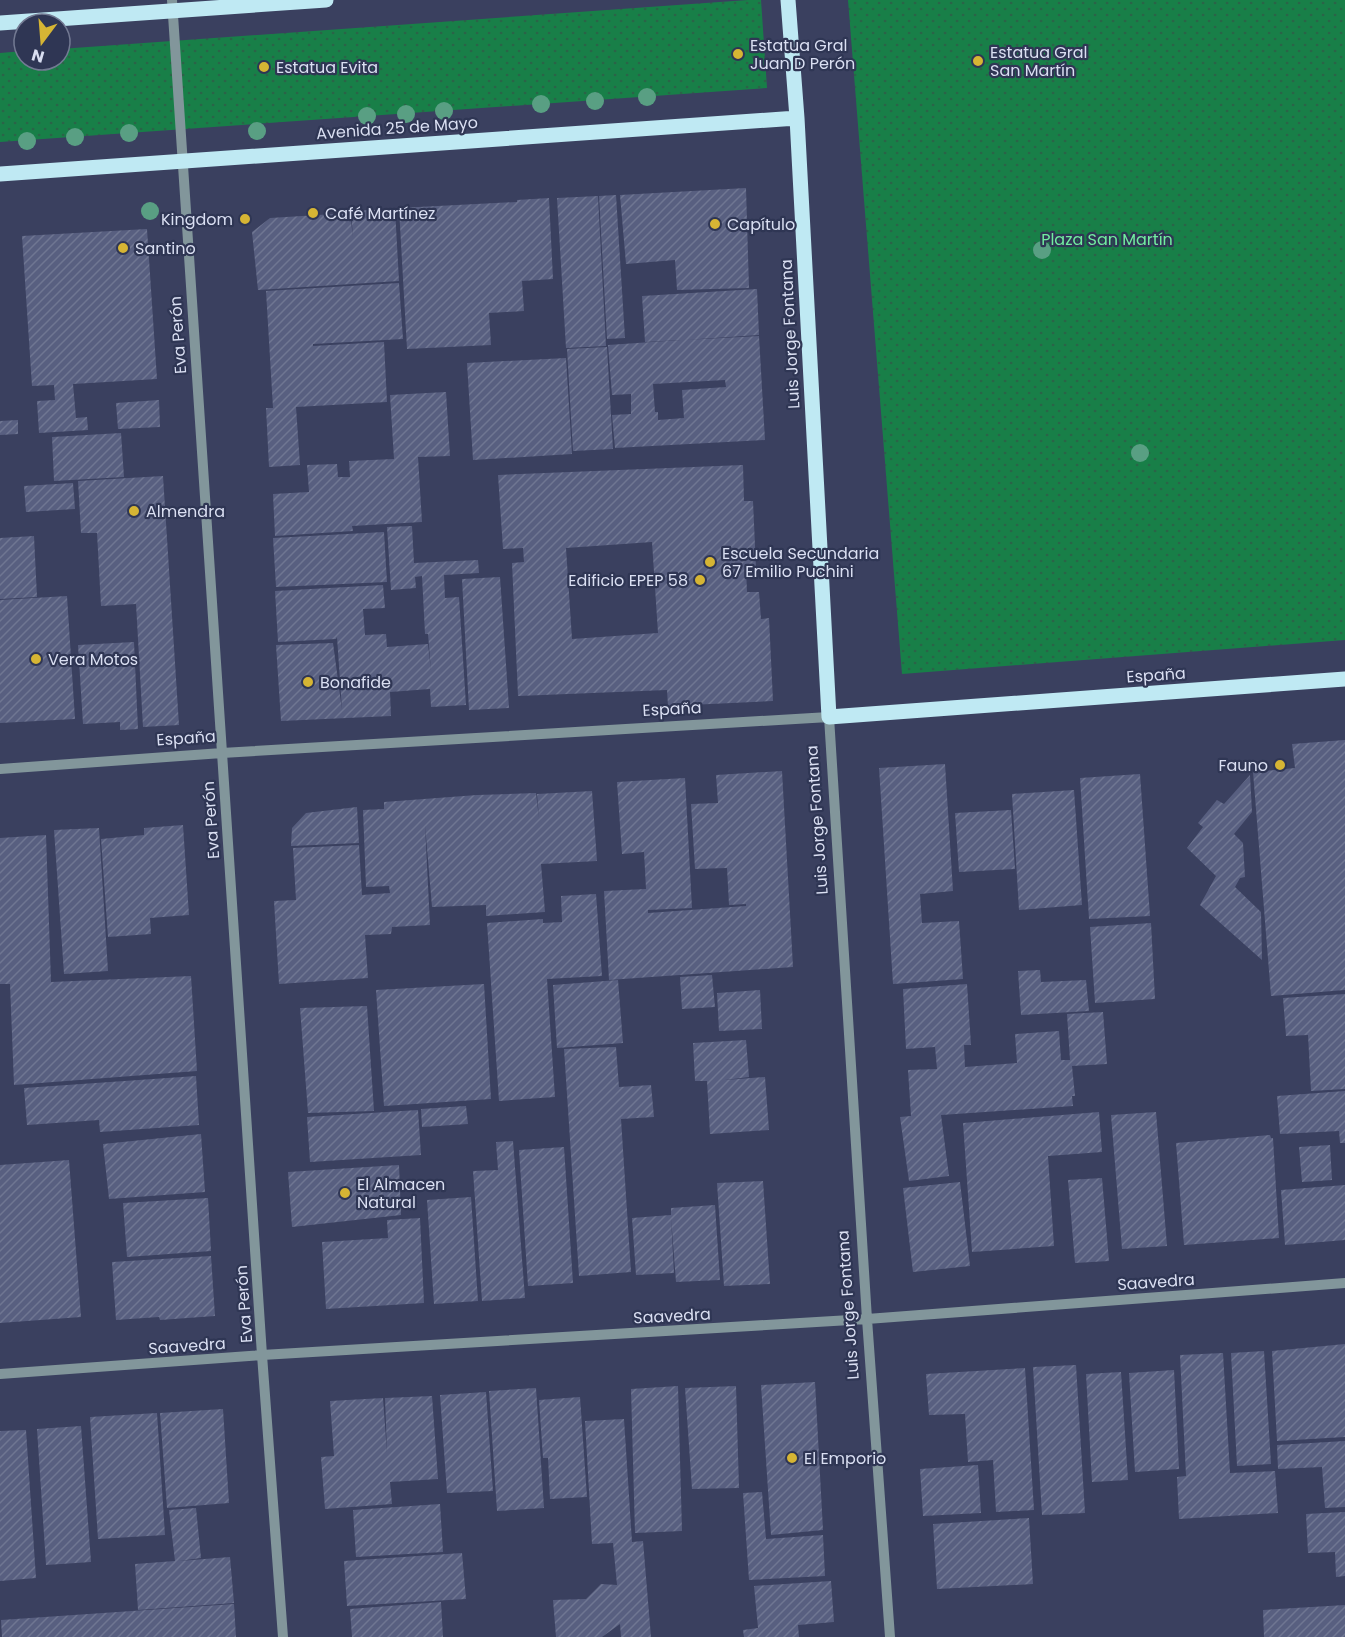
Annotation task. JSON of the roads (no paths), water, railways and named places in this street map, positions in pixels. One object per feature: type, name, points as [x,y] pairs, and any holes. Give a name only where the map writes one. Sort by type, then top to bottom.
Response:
[{"type":"main road","points":[[0,23],[172,6],[326,0]]},
{"type":"main road","name":"Luis Jorge Fontana","points":[[788,0],[797,118],[829,717]]},
{"type":"main road","name":"Avenida 25 de Mayo","points":[[0,174],[797,118]]},
{"type":"main road","name":"España","points":[[829,717],[1345,679]]},
{"type":"street","name":"Eva Perón","points":[[172,6],[262,1355],[283,1637]]},
{"type":"street","name":"España","points":[[0,769],[222,753],[829,717]]},
{"type":"street","name":"Luis Jorge Fontana","points":[[829,717],[867,1319],[890,1637]]},
{"type":"street","name":"Saavedra","points":[[0,1374],[262,1355],[867,1319],[1345,1283]]},
{"type":"place","name":"Estatua Gral Juan D Perón","points":[[738,54]]},
{"type":"place","name":"Estatua Gral San Martín","points":[[978,61]]},
{"type":"place","name":"Estatua Evita","points":[[264,67]]},
{"type":"place","name":"Café Martínez","points":[[313,213]]},
{"type":"place","name":"Kingdom","points":[[245,219]]},
{"type":"place","name":"Capítulo","points":[[715,224]]},
{"type":"place","name":"Santino","points":[[123,248]]},
{"type":"place","name":"Almendra","points":[[134,511]]},
{"type":"place","name":"Escuela Secundaria 67 Emilio Puchini","points":[[710,562]]},
{"type":"place","name":"Edificio EPEP 58","points":[[700,580]]},
{"type":"place","name":"Vera Motos","points":[[36,659]]},
{"type":"place","name":"Bonafide","points":[[308,682]]},
{"type":"place","name":"Fauno","points":[[1280,765]]},
{"type":"place","name":"El Almacen Natural","points":[[345,1193]]},
{"type":"place","name":"El Emporio","points":[[792,1458]]},
{"type":"park label","name":"Plaza San Martín","points":[[1107,239]]}]
